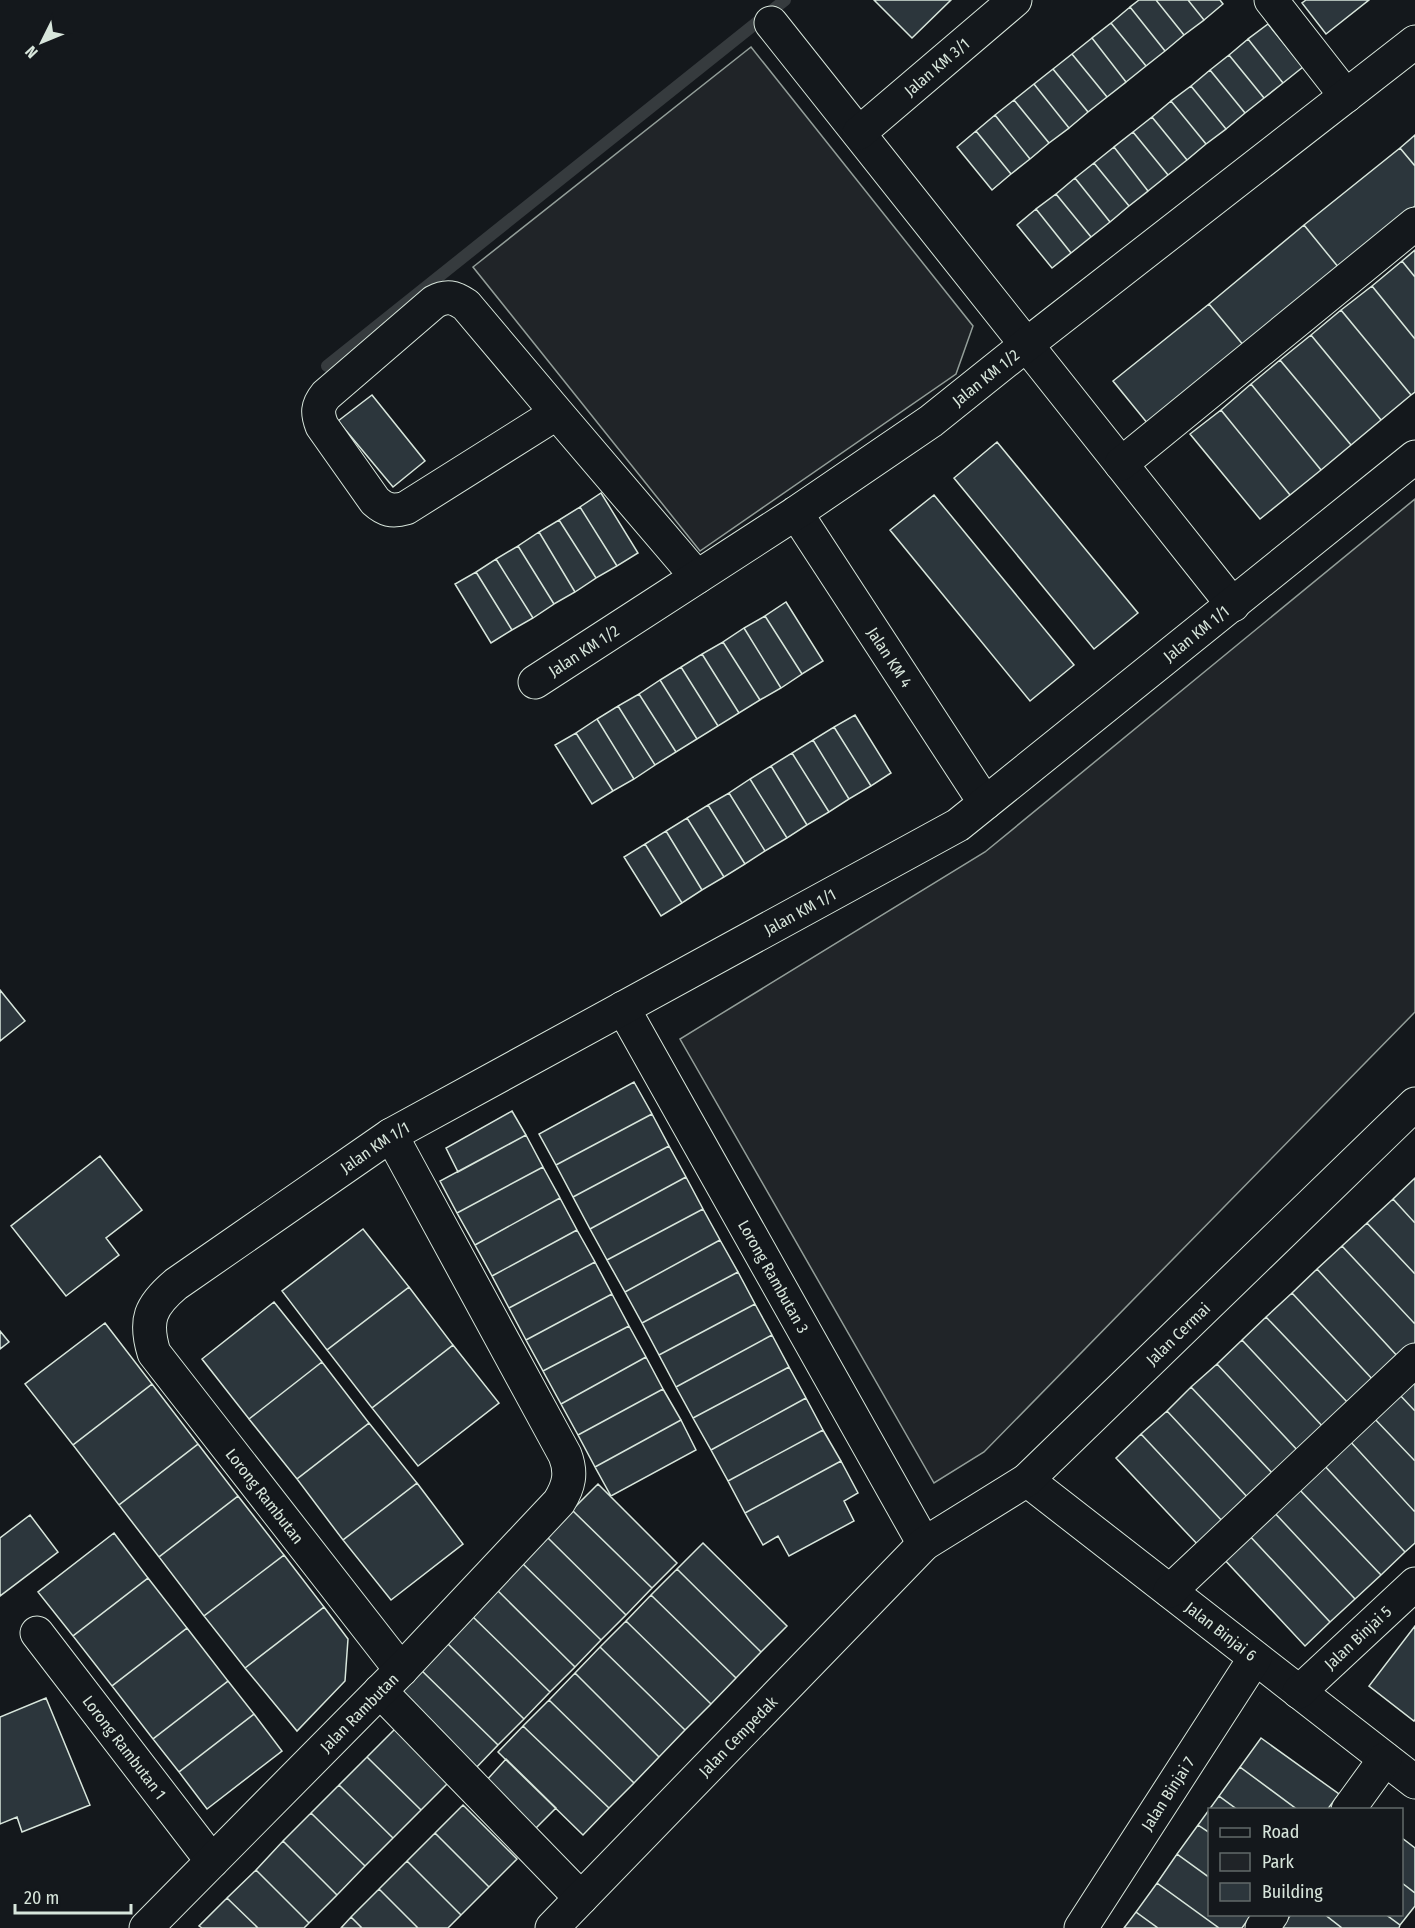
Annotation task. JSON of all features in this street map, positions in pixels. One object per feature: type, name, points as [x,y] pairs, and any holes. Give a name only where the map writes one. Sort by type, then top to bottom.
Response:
[{"type":"street","name":"Jalan KM 3/1","points":[[859,133],[1015,0]]},
{"type":"street","points":[[1271,0],[1346,96]]},
{"type":"street","points":[[771,23],[1233,605]]},
{"type":"street","name":"Jalan KM 1/2","points":[[535,682],[796,513],[931,421],[1415,42]]},
{"type":"street","points":[[1121,465],[1415,224]]},
{"type":"street","points":[[556,413],[406,508],[395,512],[383,509],[375,501],[322,426],[318,415],[319,404],[326,395],[434,302],[444,297],[456,298],[466,305],[697,577]]},
{"type":"street","name":"Jalan KM 1/1","points":[[150,1315],[160,1297],[176,1284],[391,1135],[958,825],[1415,457]]},
{"type":"street","name":"Jalan KM 4","points":[[796,513],[985,803]]},
{"type":"street","name":"Lorong Rambutan 3","points":[[623,1008],[924,1544]]},
{"type":"street","name":"Jalan Cermai","points":[[924,1544],[1027,1480],[1415,1104]]},
{"type":"street","name":"Jalan Rambutan","points":[[146,1928],[391,1680],[559,1502],[570,1479],[565,1455],[391,1135]]},
{"type":"street","name":"Lorong Rambutan","points":[[150,1315],[148,1335],[154,1353],[391,1680],[581,1898]]},
{"type":"street","points":[[1170,1591],[1415,1360]]},
{"type":"street","name":"Jalan Binjai 6","points":[[1027,1480],[1415,1782]]},
{"type":"street","name":"Jalan Cempedak","points":[[552,1928],[924,1544]]},
{"type":"street","name":"Jalan Binjai 5","points":[[1299,1692],[1415,1584]]},
{"type":"street","name":"Lorong Rambutan 1","points":[[37,1633],[212,1861]]},
{"type":"street","name":"Jalan Binjai 7","points":[[1081,1928],[1255,1658]]},
{"type":"street","points":[[1349,1808],[1385,1759]]},
{"type":"green space","points":[[751,47],[973,326],[956,374],[700,551],[473,267]]},
{"type":"green space","points":[[1415,499],[1415,1012],[984,1452],[934,1483],[680,1039],[985,852]]},
{"type":"building","points":[[874,0],[951,0],[912,38]]},
{"type":"building","points":[[1139,0],[1156,0],[1184,35],[1165,51],[1130,7]]},
{"type":"building","points":[[1156,0],[1188,0],[1204,20],[1184,35]]},
{"type":"building","points":[[1188,0],[1220,0],[1223,4],[1204,20]]},
{"type":"building","points":[[1306,0],[1369,0],[1326,34],[1302,3]]},
{"type":"building","points":[[1130,7],[1165,51],[1146,66],[1111,23]]},
{"type":"building","points":[[1111,23],[1146,66],[1126,82],[1092,38]]},
{"type":"building","points":[[1268,24],[1303,67],[1283,83],[1248,39]]},
{"type":"building","points":[[1092,38],[1126,82],[1107,97],[1072,54]]},
{"type":"building","points":[[1248,39],[1283,83],[1264,98],[1229,55]]},
{"type":"building","points":[[1072,54],[1107,97],[1088,112],[1053,69]]},
{"type":"building","points":[[1229,55],[1264,98],[1245,113],[1210,70]]},
{"type":"building","points":[[1053,69],[1088,112],[1069,128],[1034,84]]},
{"type":"building","points":[[1210,70],[1245,113],[1226,129],[1191,86]]},
{"type":"building","points":[[1034,84],[1069,128],[1049,143],[1014,100]]},
{"type":"building","points":[[1191,86],[1226,129],[1206,144],[1171,101]]},
{"type":"building","points":[[1014,100],[1049,143],[1030,159],[995,115]]},
{"type":"building","points":[[1171,101],[1206,144],[1187,160],[1152,117]]},
{"type":"building","points":[[995,115],[1030,159],[1011,174],[976,131]]},
{"type":"building","points":[[1152,117],[1187,160],[1168,175],[1133,132]]},
{"type":"building","points":[[976,131],[1011,174],[992,190],[957,147]]},
{"type":"building","points":[[1133,132],[1168,175],[1148,191],[1114,147]]},
{"type":"building","points":[[1415,135],[1415,166],[1400,148]]},
{"type":"building","points":[[1114,147],[1148,191],[1129,206],[1094,163]]},
{"type":"building","points":[[1400,148],[1415,166],[1415,206],[1339,268],[1304,225]]},
{"type":"building","points":[[1094,163],[1129,206],[1110,222],[1075,178]]},
{"type":"building","points":[[1075,178],[1110,222],[1091,237],[1056,194]]},
{"type":"building","points":[[1056,194],[1091,237],[1071,253],[1036,209]]},
{"type":"building","points":[[1036,209],[1071,253],[1052,268],[1017,225]]},
{"type":"building","points":[[1304,225],[1339,268],[1244,346],[1209,304]]},
{"type":"building","points":[[1415,250],[1415,277],[1402,261]]},
{"type":"building","points":[[1402,261],[1415,277],[1415,339],[1372,286]]},
{"type":"building","points":[[1372,286],[1415,339],[1415,392],[1411,395],[1341,310]]},
{"type":"building","points":[[1209,304],[1244,346],[1148,424],[1113,381]]},
{"type":"building","points":[[1341,310],[1411,395],[1381,420],[1311,335]]},
{"type":"building","points":[[1311,335],[1381,420],[1351,445],[1280,360]]},
{"type":"building","points":[[1280,360],[1351,445],[1321,470],[1251,384]]},
{"type":"building","points":[[1251,384],[1321,470],[1290,495],[1221,410]]},
{"type":"building","points":[[372,395],[425,461],[393,487],[338,421]]},
{"type":"building","points":[[1221,410],[1290,495],[1260,519],[1190,434]]},
{"type":"building","points":[[997,442],[1138,613],[1094,649],[954,478]]},
{"type":"building","points":[[601,493],[638,553],[617,566],[580,507]]},
{"type":"building","points":[[934,495],[1074,665],[1030,701],[890,530]]},
{"type":"building","points":[[580,507],[617,566],[596,578],[559,520]]},
{"type":"building","points":[[559,520],[596,578],[575,592],[539,532]]},
{"type":"building","points":[[539,532],[575,592],[554,604],[518,546]]},
{"type":"building","points":[[518,546],[554,604],[533,618],[496,559]]},
{"type":"building","points":[[496,559],[533,618],[512,630],[476,572]]},
{"type":"building","points":[[476,572],[512,630],[491,643],[455,584]]},
{"type":"building","points":[[786,602],[823,661],[802,674],[765,616]]},
{"type":"building","points":[[765,616],[802,674],[781,688],[744,628]]},
{"type":"building","points":[[744,628],[781,688],[760,700],[723,642]]},
{"type":"building","points":[[723,642],[760,700],[739,713],[702,654]]},
{"type":"building","points":[[702,654],[739,713],[718,726],[681,667]]},
{"type":"building","points":[[681,667],[718,726],[697,739],[660,680]]},
{"type":"building","points":[[660,680],[697,739],[676,752],[639,694]]},
{"type":"building","points":[[639,694],[676,752],[655,765],[618,706]]},
{"type":"building","points":[[618,706],[655,765],[634,779],[597,719]]},
{"type":"building","points":[[855,715],[891,773],[871,786],[834,727]]},
{"type":"building","points":[[597,719],[634,779],[613,791],[576,733]]},
{"type":"building","points":[[834,727],[871,786],[849,799],[813,740]]},
{"type":"building","points":[[576,733],[613,791],[592,804],[555,745]]},
{"type":"building","points":[[813,740],[849,799],[829,812],[792,753]]},
{"type":"building","points":[[792,753],[829,812],[807,825],[771,766]]},
{"type":"building","points":[[771,766],[807,825],[787,838],[750,779]]},
{"type":"building","points":[[750,779],[787,838],[765,851],[729,793]]},
{"type":"building","points":[[729,793],[765,851],[745,864],[708,805]]},
{"type":"building","points":[[708,805],[745,864],[724,877],[687,818]]},
{"type":"building","points":[[687,818],[724,877],[702,890],[666,831]]},
{"type":"building","points":[[666,831],[702,890],[682,903],[645,844]]},
{"type":"building","points":[[645,844],[682,903],[661,916],[624,857]]},
{"type":"building","points":[[0,990],[25,1021],[0,1041]]},
{"type":"building","points":[[634,1082],[652,1114],[556,1165],[539,1134]]},
{"type":"building","points":[[512,1111],[526,1135],[458,1172],[446,1148]]},
{"type":"building","points":[[652,1114],[669,1146],[573,1197],[556,1165]]},
{"type":"building","points":[[526,1135],[543,1167],[457,1213],[440,1181]]},
{"type":"building","points":[[669,1146],[686,1177],[590,1229],[573,1197]]},
{"type":"building","points":[[100,1156],[142,1210],[106,1238],[119,1255],[66,1296],[11,1226]]},
{"type":"building","points":[[543,1167],[560,1198],[475,1245],[457,1213]]},
{"type":"building","points":[[686,1177],[703,1209],[607,1260],[590,1229]]},
{"type":"building","points":[[1415,1178],[1415,1223],[1393,1199]]},
{"type":"building","points":[[560,1198],[577,1230],[492,1276],[475,1245]]},
{"type":"building","points":[[1393,1199],[1415,1223],[1415,1274],[1367,1223]]},
{"type":"building","points":[[703,1209],[720,1240],[625,1292],[607,1260]]},
{"type":"building","points":[[1367,1223],[1415,1274],[1415,1324],[1342,1246]]},
{"type":"building","points":[[363,1229],[409,1287],[327,1350],[282,1291]]},
{"type":"building","points":[[577,1230],[595,1262],[509,1308],[492,1276]]},
{"type":"building","points":[[720,1240],[738,1272],[642,1323],[625,1292]]},
{"type":"building","points":[[1342,1246],[1415,1324],[1415,1345],[1400,1359],[1317,1269]]},
{"type":"building","points":[[595,1262],[612,1294],[526,1340],[509,1308]]},
{"type":"building","points":[[1317,1269],[1400,1359],[1375,1382],[1292,1293]]},
{"type":"building","points":[[738,1272],[755,1304],[659,1355],[642,1323]]},
{"type":"building","points":[[409,1287],[453,1345],[372,1408],[327,1350]]},
{"type":"building","points":[[1292,1293],[1375,1382],[1350,1405],[1266,1317]]},
{"type":"building","points":[[612,1294],[629,1326],[543,1371],[526,1340]]},
{"type":"building","points":[[274,1302],[322,1362],[249,1419],[202,1359]]},
{"type":"building","points":[[755,1304],[772,1335],[676,1387],[659,1355]]},
{"type":"building","points":[[1266,1317],[1350,1405],[1325,1429],[1242,1340]]},
{"type":"building","points":[[105,1323],[152,1384],[73,1445],[25,1384]]},
{"type":"building","points":[[629,1326],[646,1357],[561,1404],[543,1371]]},
{"type":"building","points":[[0,1331],[9,1342],[0,1349]]},
{"type":"building","points":[[772,1335],[789,1367],[693,1418],[676,1387]]},
{"type":"building","points":[[1242,1340],[1325,1429],[1300,1453],[1217,1364]]},
{"type":"building","points":[[453,1345],[499,1403],[418,1466],[372,1408]]},
{"type":"building","points":[[646,1357],[663,1389],[578,1435],[561,1404]]},
{"type":"building","points":[[322,1362],[369,1423],[297,1479],[249,1419]]},
{"type":"building","points":[[1217,1364],[1300,1453],[1275,1476],[1191,1387]]},
{"type":"building","points":[[789,1367],[806,1398],[711,1450],[693,1418]]},
{"type":"building","points":[[1415,1377],[1415,1411],[1398,1393]]},
{"type":"building","points":[[152,1384],[198,1444],[119,1505],[73,1445]]},
{"type":"building","points":[[1191,1387],[1275,1476],[1250,1500],[1167,1411]]},
{"type":"building","points":[[663,1389],[681,1420],[595,1467],[578,1435]]},
{"type":"building","points":[[1398,1393],[1415,1411],[1415,1461],[1372,1416]]},
{"type":"building","points":[[806,1398],[823,1430],[728,1481],[711,1450]]},
{"type":"building","points":[[1167,1411],[1250,1500],[1224,1523],[1141,1434]]},
{"type":"building","points":[[1372,1416],[1415,1461],[1415,1512],[1348,1439]]},
{"type":"building","points":[[681,1420],[696,1450],[611,1496],[595,1467]]},
{"type":"building","points":[[369,1423],[417,1483],[343,1540],[297,1479]]},
{"type":"building","points":[[823,1430],[841,1461],[745,1513],[728,1481]]},
{"type":"building","points":[[1141,1434],[1224,1523],[1200,1547],[1116,1458]]},
{"type":"building","points":[[1348,1439],[1415,1512],[1415,1543],[1405,1552],[1322,1463]]},
{"type":"building","points":[[198,1444],[238,1496],[159,1557],[119,1505]]},
{"type":"building","points":[[841,1461],[858,1493],[844,1501],[854,1521],[789,1556],[778,1536],[763,1545],[745,1513]]},
{"type":"building","points":[[1322,1463],[1405,1552],[1381,1575],[1297,1487]]},
{"type":"building","points":[[417,1483],[463,1544],[391,1600],[343,1540]]},
{"type":"building","points":[[598,1484],[677,1563],[652,1588],[572,1510]]},
{"type":"building","points":[[1297,1487],[1381,1575],[1355,1599],[1272,1510]]},
{"type":"building","points":[[238,1496],[284,1555],[204,1616],[159,1557]]},
{"type":"building","points":[[572,1510],[652,1588],[626,1615],[546,1536]]},
{"type":"building","points":[[1272,1510],[1355,1599],[1330,1622],[1247,1533]]},
{"type":"building","points":[[30,1515],[58,1552],[0,1596],[0,1538]]},
{"type":"building","points":[[114,1533],[148,1578],[73,1636],[38,1592]]},
{"type":"building","points":[[1247,1533],[1330,1622],[1305,1646],[1222,1557]]},
{"type":"building","points":[[546,1536],[626,1615],[601,1640],[521,1562]]},
{"type":"building","points":[[703,1543],[787,1626],[761,1652],[677,1569]]},
{"type":"building","points":[[284,1555],[324,1607],[245,1668],[204,1616]]},
{"type":"building","points":[[521,1562],[601,1640],[575,1667],[495,1588]]},
{"type":"building","points":[[677,1569],[761,1652],[736,1678],[651,1595]]},
{"type":"building","points":[[148,1578],[187,1628],[112,1686],[73,1636]]},
{"type":"building","points":[[495,1588],[575,1667],[550,1692],[470,1614]]},
{"type":"building","points":[[651,1595],[736,1678],[711,1704],[626,1621]]},
{"type":"building","points":[[324,1607],[348,1639],[345,1681],[297,1731],[245,1668]]},
{"type":"building","points":[[470,1614],[550,1692],[524,1719],[444,1640]]},
{"type":"building","points":[[626,1621],[711,1704],[685,1730],[600,1647]]},
{"type":"building","points":[[1415,1626],[1415,1719],[1414,1721],[1369,1686]]},
{"type":"building","points":[[187,1628],[228,1681],[153,1739],[112,1686]]},
{"type":"building","points":[[444,1640],[524,1719],[498,1745],[418,1667]]},
{"type":"building","points":[[600,1647],[685,1730],[659,1757],[575,1673]]},
{"type":"building","points":[[418,1667],[498,1745],[473,1771],[393,1692]]},
{"type":"building","points":[[575,1673],[659,1757],[634,1783],[549,1700]]},
{"type":"building","points":[[228,1681],[254,1714],[179,1772],[153,1739]]},
{"type":"building","points":[[46,1698],[90,1805],[22,1832],[17,1817],[0,1824],[0,1717]]},
{"type":"building","points":[[549,1700],[634,1783],[609,1808],[523,1726]]},
{"type":"building","points":[[254,1714],[282,1751],[207,1809],[179,1772]]},
{"type":"building","points":[[523,1726],[609,1808],[583,1835],[498,1752]]},
{"type":"building","points":[[395,1729],[449,1782],[421,1810],[367,1757]]},
{"type":"building","points":[[1261,1738],[1339,1794],[1328,1808],[1295,1808],[1240,1767]]},
{"type":"building","points":[[367,1757],[421,1810],[393,1838],[339,1785]]},
{"type":"building","points":[[506,1759],[556,1808],[534,1830],[485,1782]]},
{"type":"building","points":[[1240,1767],[1295,1808],[1235,1808],[1219,1796]]},
{"type":"building","points":[[339,1785],[393,1838],[365,1866],[311,1813]]},
{"type":"building","points":[[1219,1796],[1235,1808],[1210,1808]]},
{"type":"building","points":[[463,1805],[517,1859],[489,1887],[435,1833]]},
{"type":"building","points":[[1208,1811],[1208,1832],[1198,1825]]},
{"type":"building","points":[[311,1813],[365,1866],[337,1895],[283,1841]]},
{"type":"building","points":[[1198,1825],[1208,1832],[1208,1877],[1177,1854]]},
{"type":"building","points":[[435,1833],[489,1887],[461,1915],[407,1861]]},
{"type":"building","points":[[1403,1839],[1415,1848],[1415,1893],[1403,1884]]},
{"type":"building","points":[[283,1841],[337,1895],[309,1923],[256,1870]]},
{"type":"building","points":[[1177,1854],[1208,1877],[1208,1916],[1251,1916],[1242,1928],[1219,1928],[1157,1883]]},
{"type":"building","points":[[407,1861],[461,1915],[448,1928],[418,1928],[379,1889]]},
{"type":"building","points":[[256,1870],[309,1923],[304,1928],[258,1928],[227,1898]]},
{"type":"building","points":[[1157,1883],[1219,1928],[1158,1928],[1136,1912]]},
{"type":"building","points":[[1403,1884],[1415,1893],[1415,1906],[1400,1925],[1388,1916],[1403,1916]]},
{"type":"building","points":[[379,1889],[418,1928],[362,1928],[351,1917]]},
{"type":"building","points":[[227,1898],[258,1928],[202,1928],[199,1926]]},
{"type":"building","points":[[1136,1912],[1158,1928],[1124,1928]]},
{"type":"building","points":[[1290,1916],[1327,1916],[1342,1928],[1282,1928]]},
{"type":"building","points":[[1327,1916],[1388,1916],[1400,1925],[1399,1928],[1342,1928]]},
{"type":"building","points":[[351,1917],[362,1928],[341,1928]]},
{"type":"waterway","points":[[327,366],[785,0]]}]
